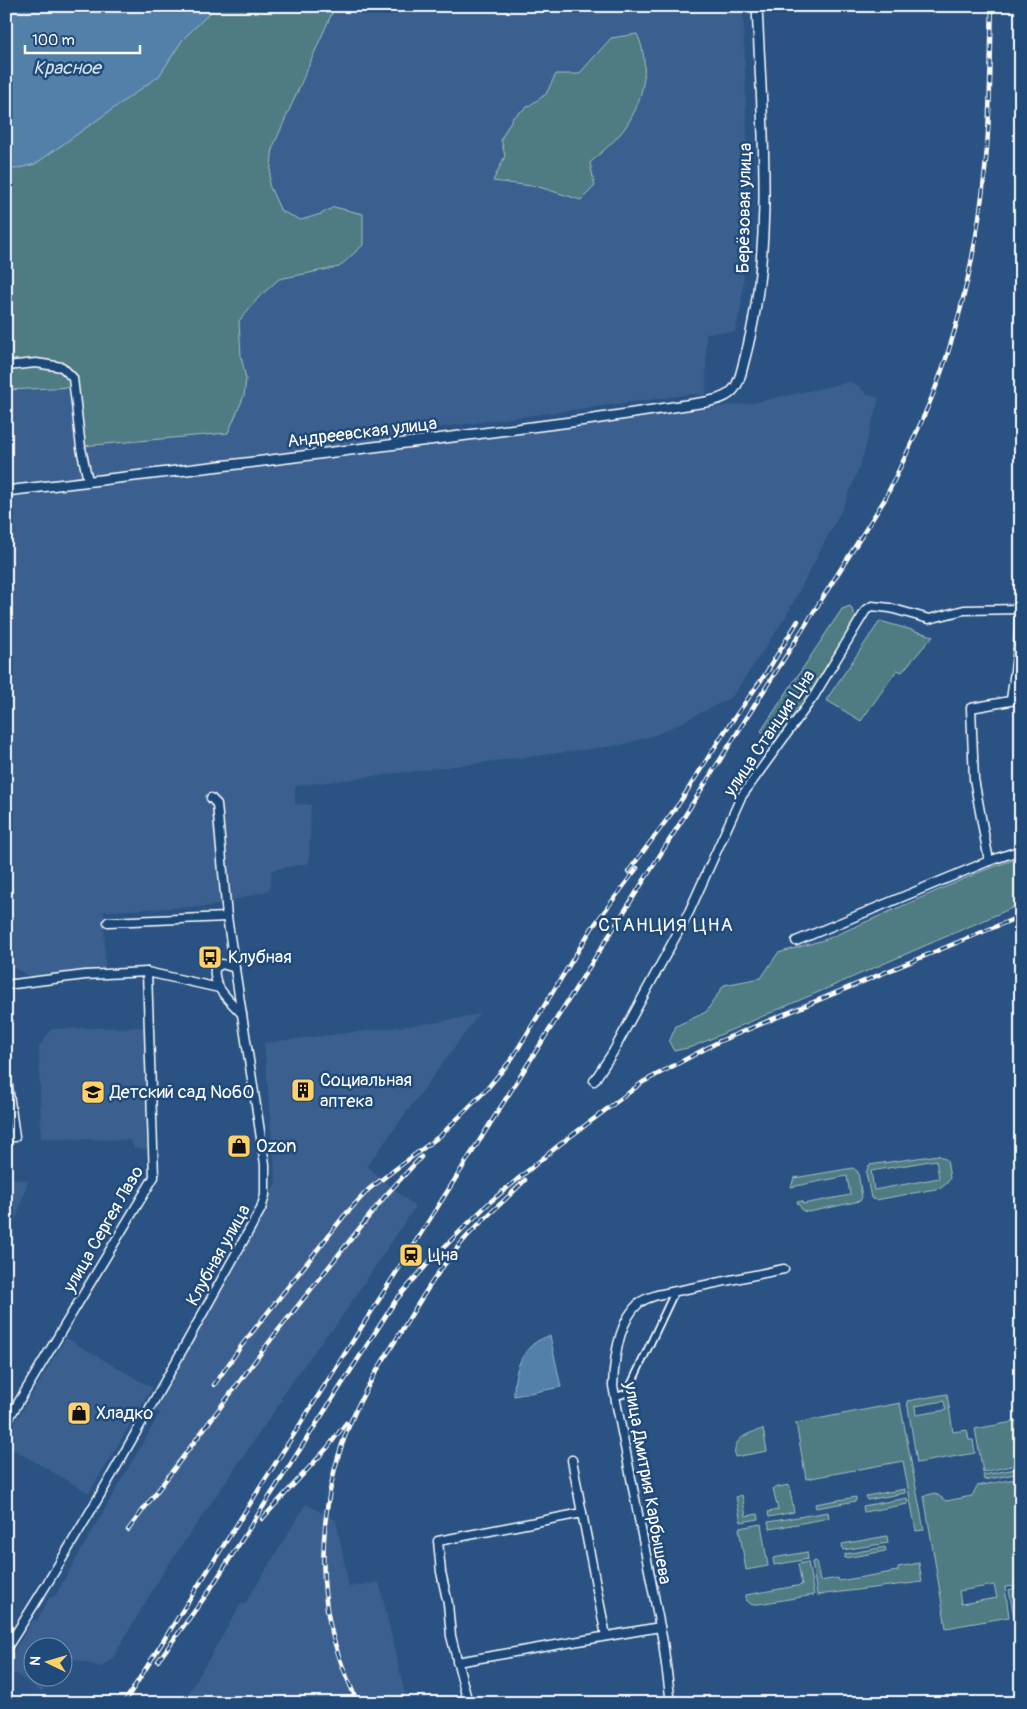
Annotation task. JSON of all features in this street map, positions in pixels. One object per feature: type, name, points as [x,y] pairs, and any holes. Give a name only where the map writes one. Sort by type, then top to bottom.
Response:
[{"type":"street","name":"Берёзовая улица","points":[[720,399],[734,390],[740,376],[757,308],[763,210],[757,6]]},
{"type":"street","points":[[6,366],[36,363],[62,367],[73,378],[80,448],[88,481]]},
{"type":"street","name":"Андреевская улица","points":[[6,491],[594,419],[720,399]]},
{"type":"street","points":[[1011,700],[1018,648],[1021,593]]},
{"type":"street","name":"улица Станция Цна","points":[[594,1081],[613,1052],[689,912],[741,796],[814,696],[866,610],[878,606],[928,619],[964,610],[1020,609]]},
{"type":"street","points":[[989,861],[974,779],[970,708],[1021,699]]},
{"type":"street","name":"Клубная улица","points":[[6,1649],[58,1568],[110,1478],[261,1209],[265,1195],[266,1164],[227,917],[217,804],[211,798]]},
{"type":"street","points":[[796,941],[989,861],[1021,850]]},
{"type":"street","points":[[108,922],[227,917]]},
{"type":"street","points":[[235,968],[222,964],[215,968],[214,978],[219,988],[243,1015]]},
{"type":"street","points":[[6,985],[85,975],[147,972],[219,988]]},
{"type":"street","name":"улица Сергея Лазо","points":[[6,1423],[154,1177],[147,972]]},
{"type":"street","points":[[6,1072],[10,1137]]},
{"type":"street","name":"улица Дмитрия Карбышева","points":[[671,1703],[660,1627],[613,1386],[614,1363],[622,1332],[631,1312],[641,1301],[657,1295],[784,1269]]},
{"type":"street","points":[[615,1397],[627,1393],[675,1291]]},
{"type":"street","points":[[572,1460],[606,1636]]},
{"type":"street","points":[[468,1703],[451,1636],[438,1541],[582,1513]]},
{"type":"street","points":[[457,1662],[660,1627]]},
{"type":"shaded area","points":[[335,6],[743,6],[749,214],[741,307],[735,332],[706,333],[706,395],[693,394],[405,432],[408,445],[751,403],[850,382],[859,386],[866,394],[879,398],[860,466],[844,505],[785,618],[732,697],[658,734],[621,745],[295,786],[295,804],[311,805],[309,863],[272,870],[270,890],[213,906],[104,911],[105,969],[29,976],[6,964],[6,390],[246,379],[241,356],[239,321],[258,298],[279,279],[304,273],[334,207],[321,214],[301,220],[281,211],[269,185],[273,147]],"holes":[[[611,38],[622,132],[590,163],[595,186],[581,200],[539,187],[493,181],[505,156],[513,117],[546,94],[556,74],[579,74]]]},
{"type":"shaded area","points":[[479,1014],[367,1166],[415,1207],[332,1331],[330,1330],[280,1398],[282,1400],[162,1574],[112,1659],[101,1667],[72,1659],[72,1636],[23,1636],[33,1620],[37,1621],[49,1598],[55,1596],[160,1413],[153,1408],[276,1183],[264,1043],[440,1022]]},
{"type":"shaded area","name":"Детский сад №60","points":[[145,1027],[149,1149],[134,1148],[130,1140],[41,1138],[39,1047],[51,1029]]},
{"type":"shaded area","points":[[6,1177],[28,1181],[6,1250]]},
{"type":"shaded area","name":"Хладко","points":[[66,1338],[152,1388],[89,1493],[6,1445],[6,1437]]},
{"type":"shaded area","points":[[306,1504],[336,1520],[349,1587],[379,1582],[407,1703],[183,1703],[241,1604],[245,1604]]},
{"type":"shaded area","points":[[22,1638],[22,1678],[15,1673],[12,1677],[6,1673],[12,1660],[10,1658]]},
{"type":"shaded area","points":[[33,1686],[45,1686],[41,1692]]},
{"type":"green space","points":[[217,6],[335,6],[273,147],[269,185],[281,211],[301,220],[321,214],[334,207],[363,214],[363,245],[339,267],[279,279],[258,298],[239,321],[241,356],[246,379],[244,396],[228,433],[82,446],[75,387],[6,390],[6,171],[35,164],[159,76],[183,39]]},
{"type":"green space","points":[[637,34],[642,46],[644,59],[643,85],[640,98],[629,122],[621,133],[590,163],[595,186],[581,200],[539,187],[493,181],[505,156],[501,139],[513,117],[546,94],[556,74],[579,74],[611,38]]},
{"type":"green space","points":[[850,606],[857,619],[815,686],[813,694],[775,742],[761,731],[842,609]]},
{"type":"green space","points":[[880,621],[933,636],[902,672],[897,670],[861,721],[826,700]]},
{"type":"green space","points":[[1021,857],[1021,904],[692,1047],[674,1051],[669,1042],[676,1026],[706,1012],[724,985],[761,978],[778,953],[827,939],[982,871]]},
{"type":"green space","points":[[938,1155],[947,1160],[950,1178],[941,1188],[876,1200],[871,1198],[866,1173],[869,1165]],"holes":[[[936,1160],[939,1178],[874,1190],[871,1171]]]},
{"type":"green space","points":[[853,1168],[858,1172],[862,1197],[860,1201],[809,1212],[803,1211],[797,1202],[802,1201],[803,1204],[850,1195],[847,1176],[791,1187],[794,1178]]},
{"type":"green space","points":[[947,1394],[953,1432],[967,1430],[969,1440],[973,1440],[975,1453],[917,1463],[907,1401]],"holes":[[[944,1401],[946,1410],[916,1415],[915,1406]]]},
{"type":"green space","points":[[900,1403],[924,1530],[916,1531],[903,1461],[806,1479],[796,1423]]},
{"type":"green space","points":[[1018,1421],[1021,1437],[1021,1464],[983,1472],[975,1429]]},
{"type":"green space","points":[[763,1429],[767,1451],[735,1457],[736,1445],[742,1437]]},
{"type":"green space","points":[[1021,1468],[1021,1473],[984,1480],[983,1475]]},
{"type":"green space","points":[[1021,1478],[1021,1579],[1014,1581],[1017,1594],[1021,1594],[1021,1616],[1014,1617],[1009,1590],[1015,1588],[1015,1586],[1005,1587],[1009,1617],[946,1628],[924,1496],[935,1493],[946,1501],[972,1496],[977,1486]],"holes":[[[994,1585],[997,1598],[961,1604],[959,1591]]]},
{"type":"green space","points":[[789,1485],[794,1512],[769,1517],[768,1512],[778,1510],[773,1488]]},
{"type":"green space","points":[[905,1489],[905,1493],[867,1500],[866,1496]]},
{"type":"green space","points":[[742,1495],[746,1516],[758,1514],[759,1519],[741,1522],[736,1497]]},
{"type":"green space","points":[[856,1497],[856,1501],[816,1508],[815,1504]]},
{"type":"green space","points":[[907,1498],[908,1504],[864,1512],[863,1506]]},
{"type":"green space","points":[[828,1512],[829,1518],[770,1529],[768,1522]]},
{"type":"green space","points":[[761,1524],[768,1566],[746,1570],[739,1528]]},
{"type":"green space","points":[[887,1536],[888,1543],[843,1550],[842,1544]]},
{"type":"green space","points":[[885,1547],[886,1551],[845,1558],[845,1554]]},
{"type":"green space","points":[[807,1552],[808,1559],[774,1565],[773,1558]]},
{"type":"green space","points":[[816,1561],[820,1581],[838,1578],[839,1581],[898,1571],[898,1567],[919,1563],[922,1582],[817,1595],[812,1562]]},
{"type":"green space","points":[[808,1562],[814,1595],[752,1605],[746,1600],[746,1595],[802,1585],[798,1564]]},
{"type":"water","name":"Красное","points":[[6,6],[217,6],[183,39],[159,76],[35,164],[6,171]]},
{"type":"water","points":[[550,1336],[561,1387],[514,1396],[515,1377],[521,1359],[533,1344]]},
{"type":"railway","points":[[124,1703],[885,499],[919,428],[937,384],[954,333],[968,278],[978,224],[987,150],[992,6]]},
{"type":"railway","points":[[766,673],[798,621]]},
{"type":"railway","points":[[628,872],[680,802],[725,731],[769,669]]},
{"type":"railway","points":[[214,1385],[242,1345],[344,1216],[369,1189],[441,1135],[486,1090],[511,1060],[592,928],[637,868]]},
{"type":"railway","points":[[158,1661],[207,1594],[396,1300],[431,1260],[490,1202],[559,1145],[643,1082],[720,1041],[1021,916]]},
{"type":"railway","points":[[128,1530],[273,1337],[386,1195],[421,1157]]},
{"type":"railway","points":[[358,1703],[349,1684],[332,1635],[324,1574],[324,1548],[329,1495],[342,1445],[367,1387],[437,1275],[470,1233],[525,1180]]},
{"type":"railway","points":[[262,1519],[328,1447],[346,1423]]},
{"type":"place","name":"Клубная","points":[[210,957]]},
{"type":"place","name":"Социальная аптека","points":[[303,1090]]},
{"type":"place","name":"Детский сад №60","points":[[93,1092]]},
{"type":"place","name":"Ozon","points":[[239,1146]]},
{"type":"place","name":"Цна","points":[[411,1255]]},
{"type":"place","name":"Хладко","points":[[79,1413]]},
{"type":"district","name":"СТАНЦИЯ ЦНА","points":[[666,924]]}]
